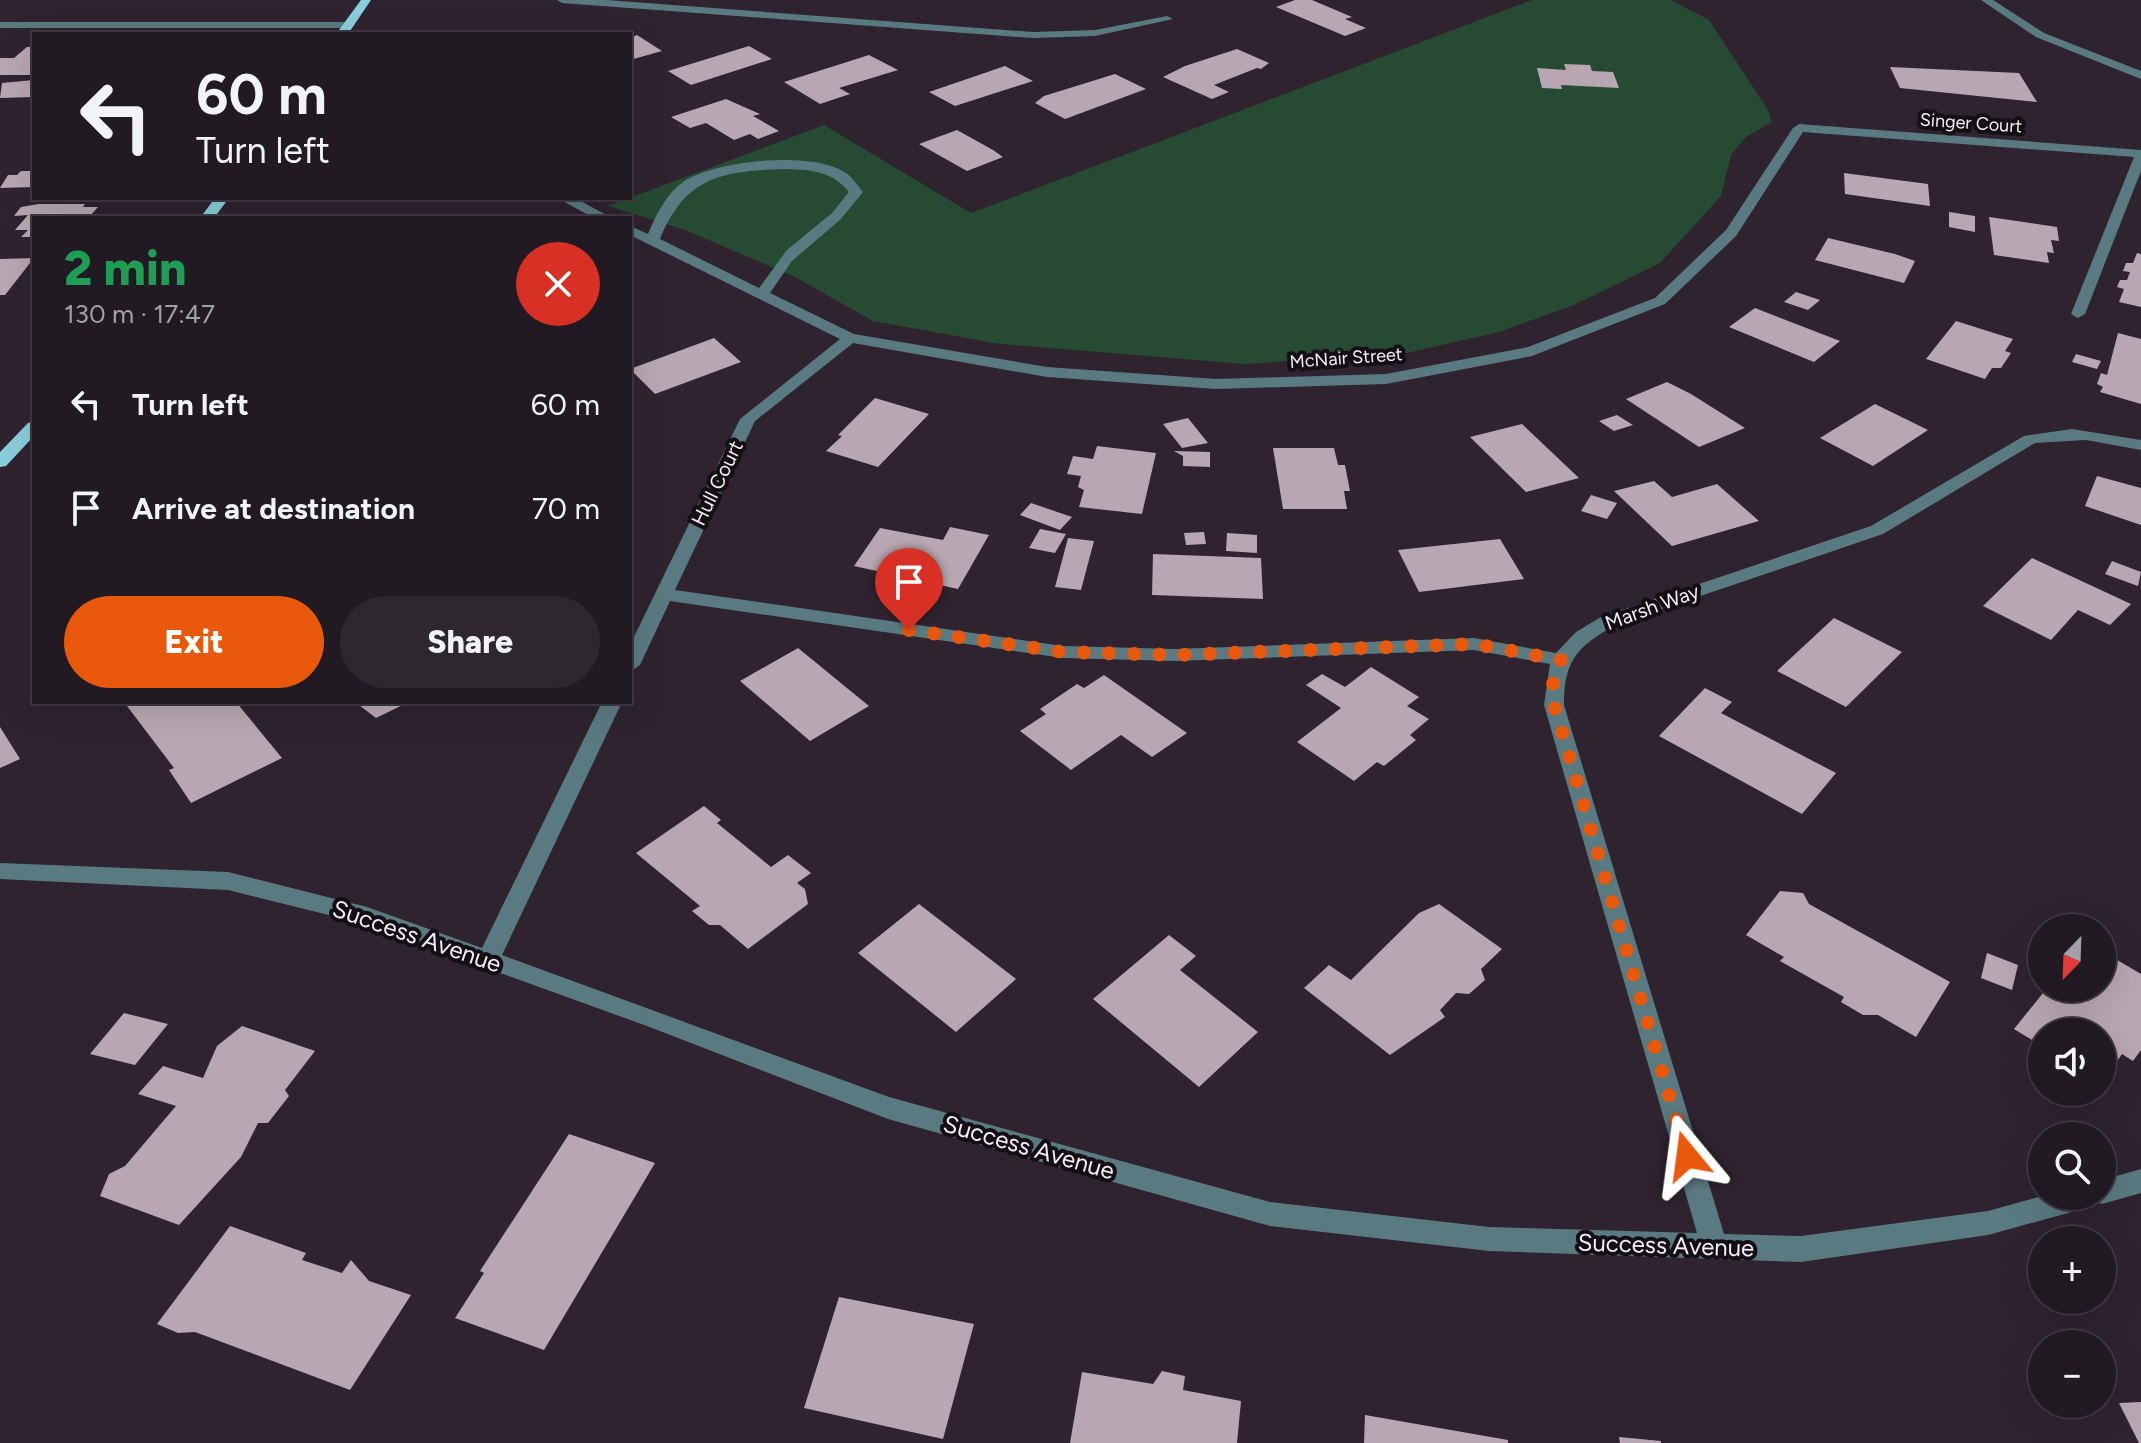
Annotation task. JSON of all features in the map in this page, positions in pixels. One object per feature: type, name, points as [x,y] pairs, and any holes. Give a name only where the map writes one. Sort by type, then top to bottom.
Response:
[{"type":"main road","points":[[346,29],[366,0]]},
{"type":"main road","points":[[0,462],[32,428]]},
{"type":"street","points":[[562,0],[1044,35],[1114,31],[1167,19]]},
{"type":"street","points":[[1986,0],[2014,23],[2082,55],[2141,75]]},
{"type":"street","points":[[0,25],[346,29]]},
{"type":"street","name":"Singer Court","points":[[1799,128],[2141,154]]},
{"type":"street","name":"McNair Street","points":[[632,231],[850,338],[1047,372],[1216,384],[1386,379],[1532,351],[1660,301],[1731,233],[1799,128]]},
{"type":"street","points":[[2078,314],[2141,154]]},
{"type":"street","points":[[652,241],[664,209],[690,183],[739,168],[786,163],[839,173],[856,192],[844,211],[796,249],[778,269],[762,295]]},
{"type":"street","points":[[568,200],[601,216]]},
{"type":"street","name":"Hull Court","points":[[632,661],[748,419],[850,338]]},
{"type":"street","name":"Marsh Way","points":[[1561,660],[1587,632],[1608,621],[1877,530],[2030,439],[2049,434],[2072,434],[2141,445]]},
{"type":"street","points":[[664,594],[1063,652],[1175,655],[1474,644],[1561,660],[1553,679],[1554,705],[1715,1248]]},
{"type":"street","points":[[488,960],[611,704]]},
{"type":"street","name":"Success Avenue","points":[[0,871],[228,881],[367,916],[655,1019],[888,1108],[1270,1214],[1489,1239],[1801,1249],[1972,1226],[2033,1210]]},
{"type":"street","points":[[2116,1188],[2141,1181]]},
{"type":"green space","points":[[1532,0],[1671,0],[1709,20],[1768,110],[1772,122],[1746,137],[1731,155],[1721,196],[1660,263],[1574,305],[1499,332],[1407,353],[1245,364],[1000,344],[873,321],[795,277],[685,230],[608,206],[632,200],[632,197],[824,125],[971,213]]},
{"type":"building","points":[[1295,0],[1312,0],[1352,17],[1345,19],[1366,28],[1345,36],[1276,7]]},
{"type":"building","points":[[637,35],[662,51],[632,59],[632,37]]},
{"type":"building","points":[[749,46],[772,59],[691,85],[668,71]]},
{"type":"building","points":[[27,47],[32,47],[32,75],[0,75],[0,58],[14,58]]},
{"type":"building","points":[[1237,49],[1269,63],[1261,69],[1214,85],[1229,92],[1212,99],[1163,77],[1185,66]]},
{"type":"building","points":[[869,55],[898,70],[839,88],[850,94],[820,104],[784,82]]},
{"type":"building","points":[[1564,64],[1590,65],[1592,71],[1613,72],[1619,88],[1561,85],[1562,89],[1542,88],[1537,68],[1566,70]]},
{"type":"building","points":[[1005,66],[1033,81],[955,106],[929,92]]},
{"type":"building","points":[[1890,67],[2019,73],[2037,102],[1900,88]]},
{"type":"building","points":[[1115,74],[1146,89],[1065,119],[1035,103],[1044,96]]},
{"type":"building","points":[[32,80],[32,97],[0,98],[2,83]]},
{"type":"building","points":[[726,99],[760,114],[753,116],[779,131],[758,139],[750,134],[734,140],[706,123],[690,128],[671,117]]},
{"type":"building","points":[[957,130],[1003,157],[967,171],[919,144]]},
{"type":"building","points":[[21,171],[32,171],[32,187],[0,188],[8,175],[17,175]]},
{"type":"building","points":[[1844,173],[1928,184],[1930,206],[1845,194]]},
{"type":"building","points":[[85,204],[83,207],[98,207],[90,216],[32,216],[32,237],[21,237],[28,230],[15,230],[28,215],[14,216],[21,207]]},
{"type":"building","points":[[1949,212],[1975,216],[1975,232],[1949,227]]},
{"type":"building","points":[[1989,217],[2057,227],[2059,241],[2051,240],[2054,253],[2047,252],[2049,263],[1994,255]]},
{"type":"building","points":[[1828,238],[1915,261],[1904,283],[1815,260]]},
{"type":"building","points":[[2137,253],[2141,254],[2141,307],[2119,302],[2124,289],[2117,287],[2120,280],[2127,280],[2130,272],[2123,271],[2126,263],[2133,263]]},
{"type":"building","points":[[32,258],[5,295],[0,295],[0,259]]},
{"type":"building","points":[[1796,292],[1820,300],[1808,310],[1784,302]]},
{"type":"building","points":[[1755,308],[1840,341],[1814,362],[1729,327]]},
{"type":"building","points":[[1956,321],[2013,339],[2005,351],[2011,353],[2001,368],[1992,368],[1985,379],[1926,359]]},
{"type":"building","points":[[2118,333],[2141,339],[2141,404],[2100,392],[2103,387],[2097,384],[2101,373],[2107,375]]},
{"type":"building","points":[[714,338],[741,362],[655,394],[632,368]]},
{"type":"building","points":[[2076,354],[2101,361],[2097,369],[2072,362]]},
{"type":"building","points":[[1667,382],[1745,428],[1699,447],[1626,399]]},
{"type":"building","points":[[875,398],[929,414],[878,467],[826,451],[842,436],[838,435]]},
{"type":"building","points":[[1875,404],[1928,430],[1873,466],[1820,438]]},
{"type":"building","points":[[1617,415],[1633,425],[1614,431],[1599,421]]},
{"type":"building","points":[[1188,418],[1208,443],[1182,448],[1163,424]]},
{"type":"building","points":[[1522,424],[1579,478],[1526,492],[1470,437]]},
{"type":"building","points":[[1097,446],[1156,453],[1142,514],[1079,507],[1084,490],[1078,487],[1081,476],[1067,474],[1073,456],[1093,459]]},
{"type":"building","points":[[1273,448],[1334,448],[1338,465],[1345,465],[1350,491],[1344,491],[1347,509],[1283,509]]},
{"type":"building","points":[[1174,451],[1210,452],[1210,467],[1183,466],[1183,456]]},
{"type":"building","points":[[2097,476],[2141,488],[2141,525],[2085,506]]},
{"type":"building","points":[[1654,481],[1672,497],[1717,484],[1759,521],[1672,546],[1614,491]]},
{"type":"building","points":[[1591,495],[1617,503],[1607,519],[1581,511]]},
{"type":"building","points":[[1031,503],[1072,517],[1060,530],[1020,515]]},
{"type":"building","points":[[950,527],[989,535],[958,589],[854,566],[880,528],[943,540]]},
{"type":"building","points":[[1040,529],[1066,534],[1055,553],[1029,548]]},
{"type":"building","points":[[1204,532],[1206,544],[1186,545],[1184,533]]},
{"type":"building","points":[[1227,533],[1257,535],[1257,553],[1226,551]]},
{"type":"building","points":[[1068,538],[1094,541],[1081,590],[1055,587]]},
{"type":"building","points":[[1500,539],[1524,579],[1419,592],[1398,550]]},
{"type":"building","points":[[1153,554],[1261,558],[1263,599],[1152,595]]},
{"type":"building","points":[[2032,558],[2131,604],[2110,625],[2078,610],[2051,640],[1983,606]]},
{"type":"building","points":[[2112,561],[2141,572],[2138,586],[2105,574]]},
{"type":"building","points":[[1834,618],[1902,652],[1846,707],[1777,671]]},
{"type":"building","points":[[798,648],[869,706],[810,741],[740,681]]},
{"type":"building","points":[[1371,667],[1419,697],[1407,706],[1429,719],[1410,735],[1416,740],[1384,766],[1377,762],[1354,781],[1297,742],[1341,708],[1306,685],[1322,674],[1345,687]]},
{"type":"building","points":[[1104,675],[1187,733],[1152,757],[1121,735],[1071,770],[1020,731],[1046,714],[1040,709],[1077,684],[1084,688]]},
{"type":"building","points":[[1705,688],[1732,702],[1721,713],[1836,773],[1802,814],[1659,736]]},
{"type":"building","points":[[238,704],[282,758],[191,803],[169,770],[174,768],[127,706]]},
{"type":"building","points":[[358,704],[405,704],[376,718]]},
{"type":"building","points":[[0,727],[20,759],[0,768]]},
{"type":"building","points":[[704,806],[721,820],[717,823],[771,867],[788,855],[811,873],[797,883],[805,889],[808,904],[748,949],[720,925],[709,925],[692,911],[700,906],[636,853]]},
{"type":"building","points":[[1780,891],[1803,893],[1809,904],[1950,982],[1916,1037],[1878,1015],[1863,1015],[1841,1002],[1844,997],[1780,961],[1784,957],[1746,935]]},
{"type":"building","points":[[919,904],[1016,979],[956,1032],[858,953]]},
{"type":"building","points":[[1439,904],[1502,949],[1481,969],[1485,980],[1469,994],[1456,993],[1440,1010],[1445,1017],[1390,1055],[1304,988],[1329,965],[1351,980],[1419,913]]},
{"type":"building","points":[[1169,935],[1196,956],[1180,970],[1258,1032],[1199,1087],[1093,999]]},
{"type":"building","points":[[1987,953],[2018,965],[2012,990],[1981,978]]},
{"type":"building","points":[[2116,959],[2141,974],[2141,1050],[2133,1061],[2122,1054],[2116,1063],[2116,1018],[2028,1018],[2028,1038],[2014,1029],[2036,1002],[2116,1002]]},
{"type":"building","points":[[124,1013],[168,1024],[135,1065],[90,1054]]},
{"type":"building","points":[[242,1026],[315,1051],[285,1090],[289,1096],[268,1123],[258,1123],[241,1157],[179,1225],[100,1196],[109,1174],[125,1166],[176,1106],[138,1094],[163,1066],[203,1078],[217,1046]]},
{"type":"building","points":[[569,1134],[655,1163],[544,1350],[455,1318],[484,1273],[480,1271]]},
{"type":"building","points":[[230,1226],[306,1253],[302,1260],[342,1273],[351,1260],[369,1281],[411,1295],[350,1390],[195,1332],[178,1333],[157,1324]]},
{"type":"building","points":[[839,1297],[974,1324],[943,1439],[804,1408]]},
{"type":"building","points":[[1162,1371],[1185,1376],[1183,1390],[1241,1401],[1237,1443],[1070,1443],[1082,1372],[1153,1384]]},
{"type":"building","points":[[2141,1402],[2141,1443],[2139,1443],[2119,1403]]},
{"type":"building","points":[[1365,1415],[1508,1440],[1508,1443],[1364,1443]]},
{"type":"building","points":[[1619,1437],[1661,1441],[1661,1443],[1620,1443]]},
{"type":"route","points":[[909,630],[1063,652],[1175,655],[1474,644],[1561,660],[1553,679],[1554,705],[1687,1156]]}]
